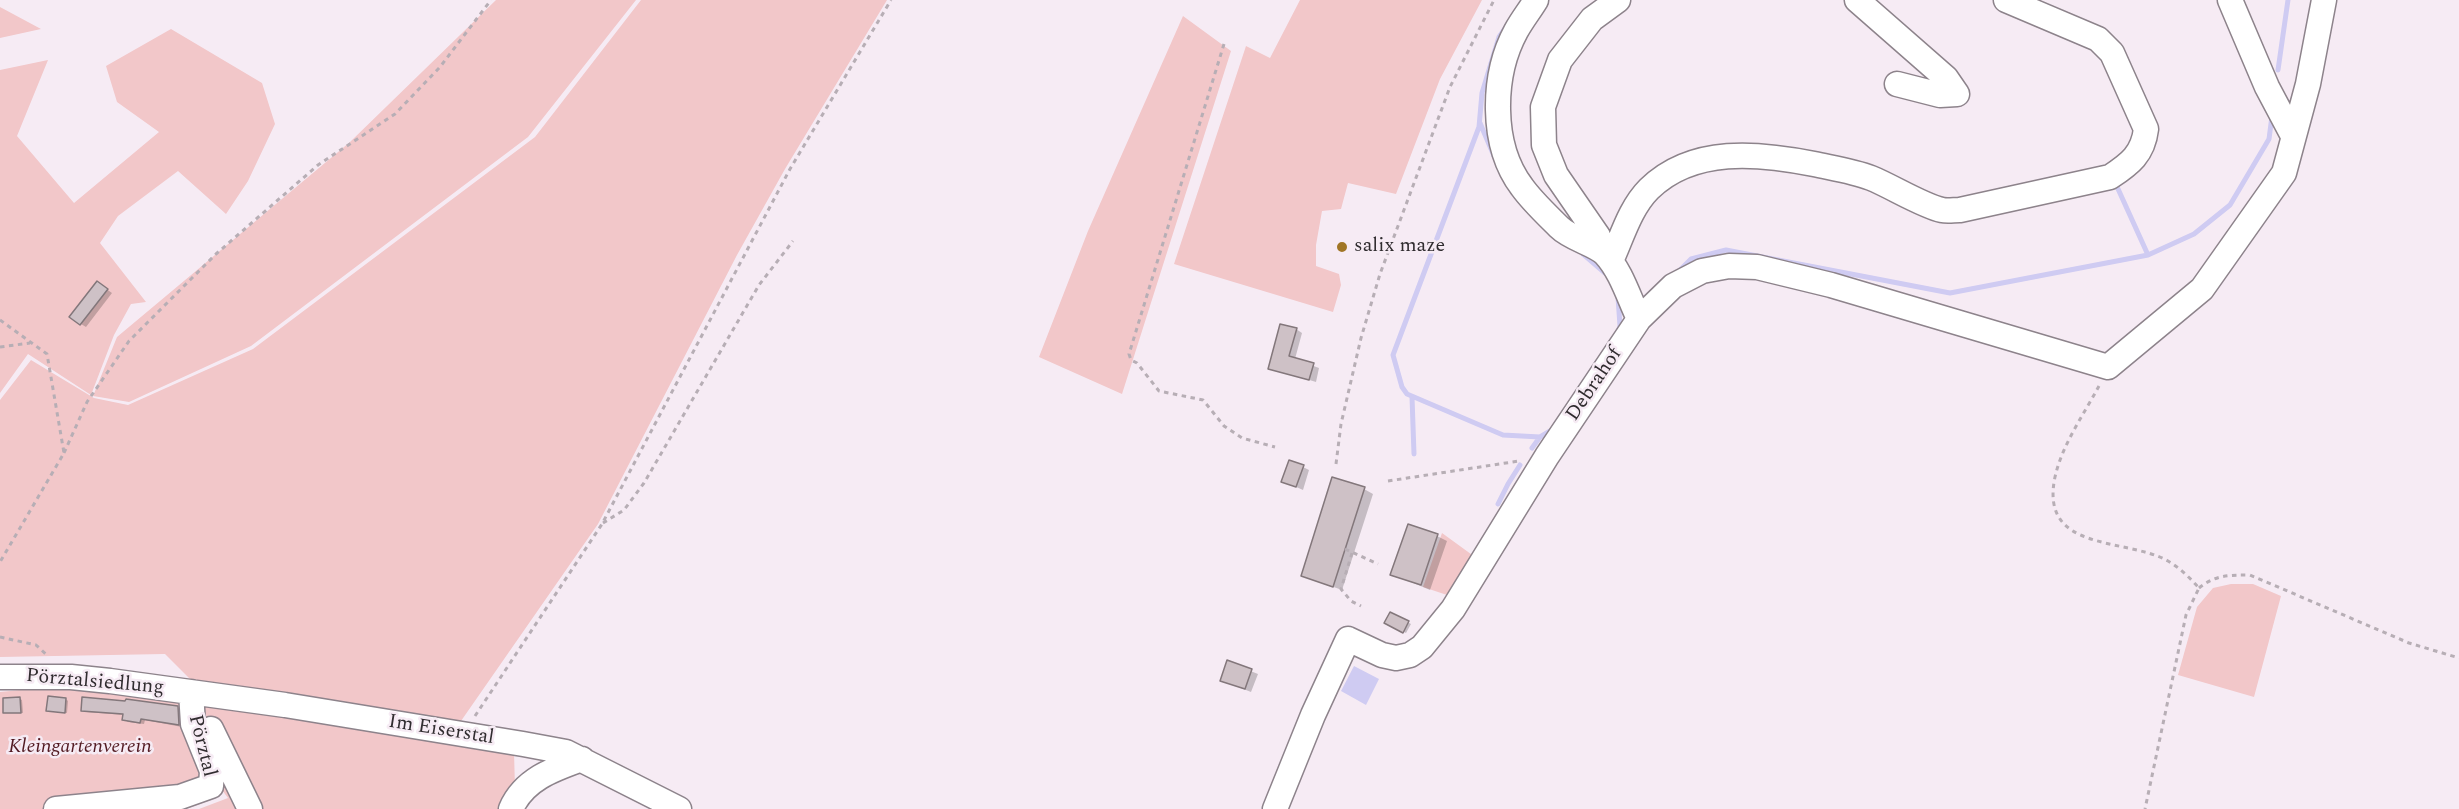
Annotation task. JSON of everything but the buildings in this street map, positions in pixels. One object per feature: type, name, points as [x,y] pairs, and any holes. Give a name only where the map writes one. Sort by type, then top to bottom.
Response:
[{"type":"street","points":[[1536,0],[1516,32],[1506,57],[1497,102],[1499,136],[1510,167],[1521,186],[1561,229],[1607,256]]},
{"type":"street","points":[[1618,0],[1592,19],[1560,60],[1543,107],[1544,145],[1556,175],[1598,236],[1639,319]]},
{"type":"street","points":[[1857,0],[1946,78],[1957,94],[1940,95],[1897,84]]},
{"type":"street","points":[[1607,256],[1649,189],[1670,174],[1692,163],[1728,155],[1776,156],[1869,177],[1941,210],[1960,210],[2110,177],[2126,167],[2136,157],[2144,143],[2146,129],[2112,53],[2098,39],[2006,0]]},
{"type":"street","points":[[2230,0],[2267,87],[2293,136]]},
{"type":"street","points":[[2108,367],[2202,289],[2284,173],[2308,84],[2324,0]]},
{"type":"street","name":"Debrahof","points":[[1275,809],[1313,715],[1348,639],[1382,655],[1396,658],[1410,655],[1422,647],[1453,609],[1548,456],[1639,319],[1673,286],[1702,271],[1729,266],[1757,267],[1831,285],[2108,367]]},
{"type":"street","name":"Pörztalsiedlung","points":[[0,678],[72,677],[197,693]]},
{"type":"street","points":[[197,693],[212,732],[250,809]]},
{"type":"street","name":"Im Eiserstal","points":[[197,693],[566,752],[679,809]]},
{"type":"street","name":"Pörztal","points":[[56,809],[180,796],[211,786],[212,771],[193,724],[197,693]]},
{"type":"street","points":[[512,809],[534,780],[582,759]]},
{"type":"path","points":[[0,562],[64,453],[87,402],[129,340],[216,254],[318,165],[395,114],[440,67],[491,0]]},
{"type":"path","points":[[462,735],[602,524],[753,236],[790,169],[891,0]]},
{"type":"path","points":[[1336,464],[1341,424],[1356,359],[1380,274],[1450,87],[1494,0]]},
{"type":"path","points":[[1224,44],[1129,354],[1131,360],[1137,363],[1159,391],[1203,400],[1224,426],[1242,438],[1275,447]]},
{"type":"path","points":[[602,524],[624,510],[644,483],[759,285],[793,242]]},
{"type":"path","points":[[0,320],[47,354],[64,453]]},
{"type":"path","points":[[0,347],[31,343]]},
{"type":"path","points":[[2108,367],[2064,452],[2055,476],[2053,494],[2057,516],[2071,531],[2091,540],[2166,560],[2199,588]]},
{"type":"path","points":[[1388,481],[1548,456]]},
{"type":"path","points":[[1345,549],[1378,564]]},
{"type":"path","points":[[1352,553],[1341,589],[1351,601],[1361,606]]},
{"type":"path","points":[[2145,809],[2186,615],[2199,588],[2209,580],[2224,575],[2250,575],[2409,643],[2459,658]]},
{"type":"path","points":[[0,637],[36,645],[72,677]]},
{"type":"green space","points":[[496,0],[636,0],[528,137],[251,346],[129,402],[93,396],[117,337],[350,142]]},
{"type":"green space","points":[[641,0],[887,0],[785,169],[737,255],[598,524],[461,721],[192,681],[165,654],[0,657],[0,400],[31,360],[94,398],[128,405],[253,349],[535,137]]},
{"type":"green space","points":[[1300,0],[1482,0],[1440,79],[1396,194],[1348,183],[1341,209],[1322,211],[1316,245],[1316,266],[1339,274],[1341,285],[1333,312],[1174,264],[1246,46],[1270,58]]},
{"type":"green space","points":[[0,7],[41,29],[0,38]]},
{"type":"green space","points":[[1183,16],[1231,51],[1122,394],[1039,357],[1088,231]]},
{"type":"green space","points":[[171,29],[262,83],[275,124],[248,181],[226,214],[178,171],[118,216],[100,243],[146,302],[131,304],[114,335],[91,395],[28,354],[0,393],[0,70],[48,60],[17,136],[74,203],[159,132],[117,102],[106,66]]},
{"type":"green space","points":[[1442,533],[1475,557],[1450,596],[1423,587]]},
{"type":"green space","points":[[2231,584],[2253,584],[2281,596],[2254,697],[2178,675],[2197,607],[2213,588]]},
{"type":"green space","name":"Kleingartenverein","points":[[72,685],[181,697],[211,800],[186,809],[0,809],[0,692]]},
{"type":"green space","points":[[201,701],[514,752],[515,788],[509,809],[199,809],[228,798],[219,786]]},
{"type":"shaded area","points":[[1354,666],[1379,679],[1366,705],[1341,691]]},
{"type":"waterway","points":[[2278,70],[2288,0]]},
{"type":"waterway","points":[[1506,27],[1499,37],[1482,93],[1479,127],[1393,355],[1402,387],[1407,394],[1503,435],[1540,437]]},
{"type":"waterway","points":[[1678,272],[1691,259],[1726,250],[1950,293],[2148,255],[2194,234],[2230,205],[2269,139],[2272,116]]},
{"type":"waterway","points":[[1480,123],[1494,156]]},
{"type":"waterway","points":[[2114,180],[2148,255]]},
{"type":"waterway","points":[[1583,254],[1605,273]]},
{"type":"waterway","points":[[1618,297],[1620,326],[1618,332]]},
{"type":"waterway","points":[[1412,397],[1414,454]]},
{"type":"waterway","points":[[1532,448],[1540,437],[1550,431]]},
{"type":"waterway","points":[[1498,504],[1520,465]]},
{"type":"place","name":"salix maze","points":[[1342,247]]}]
